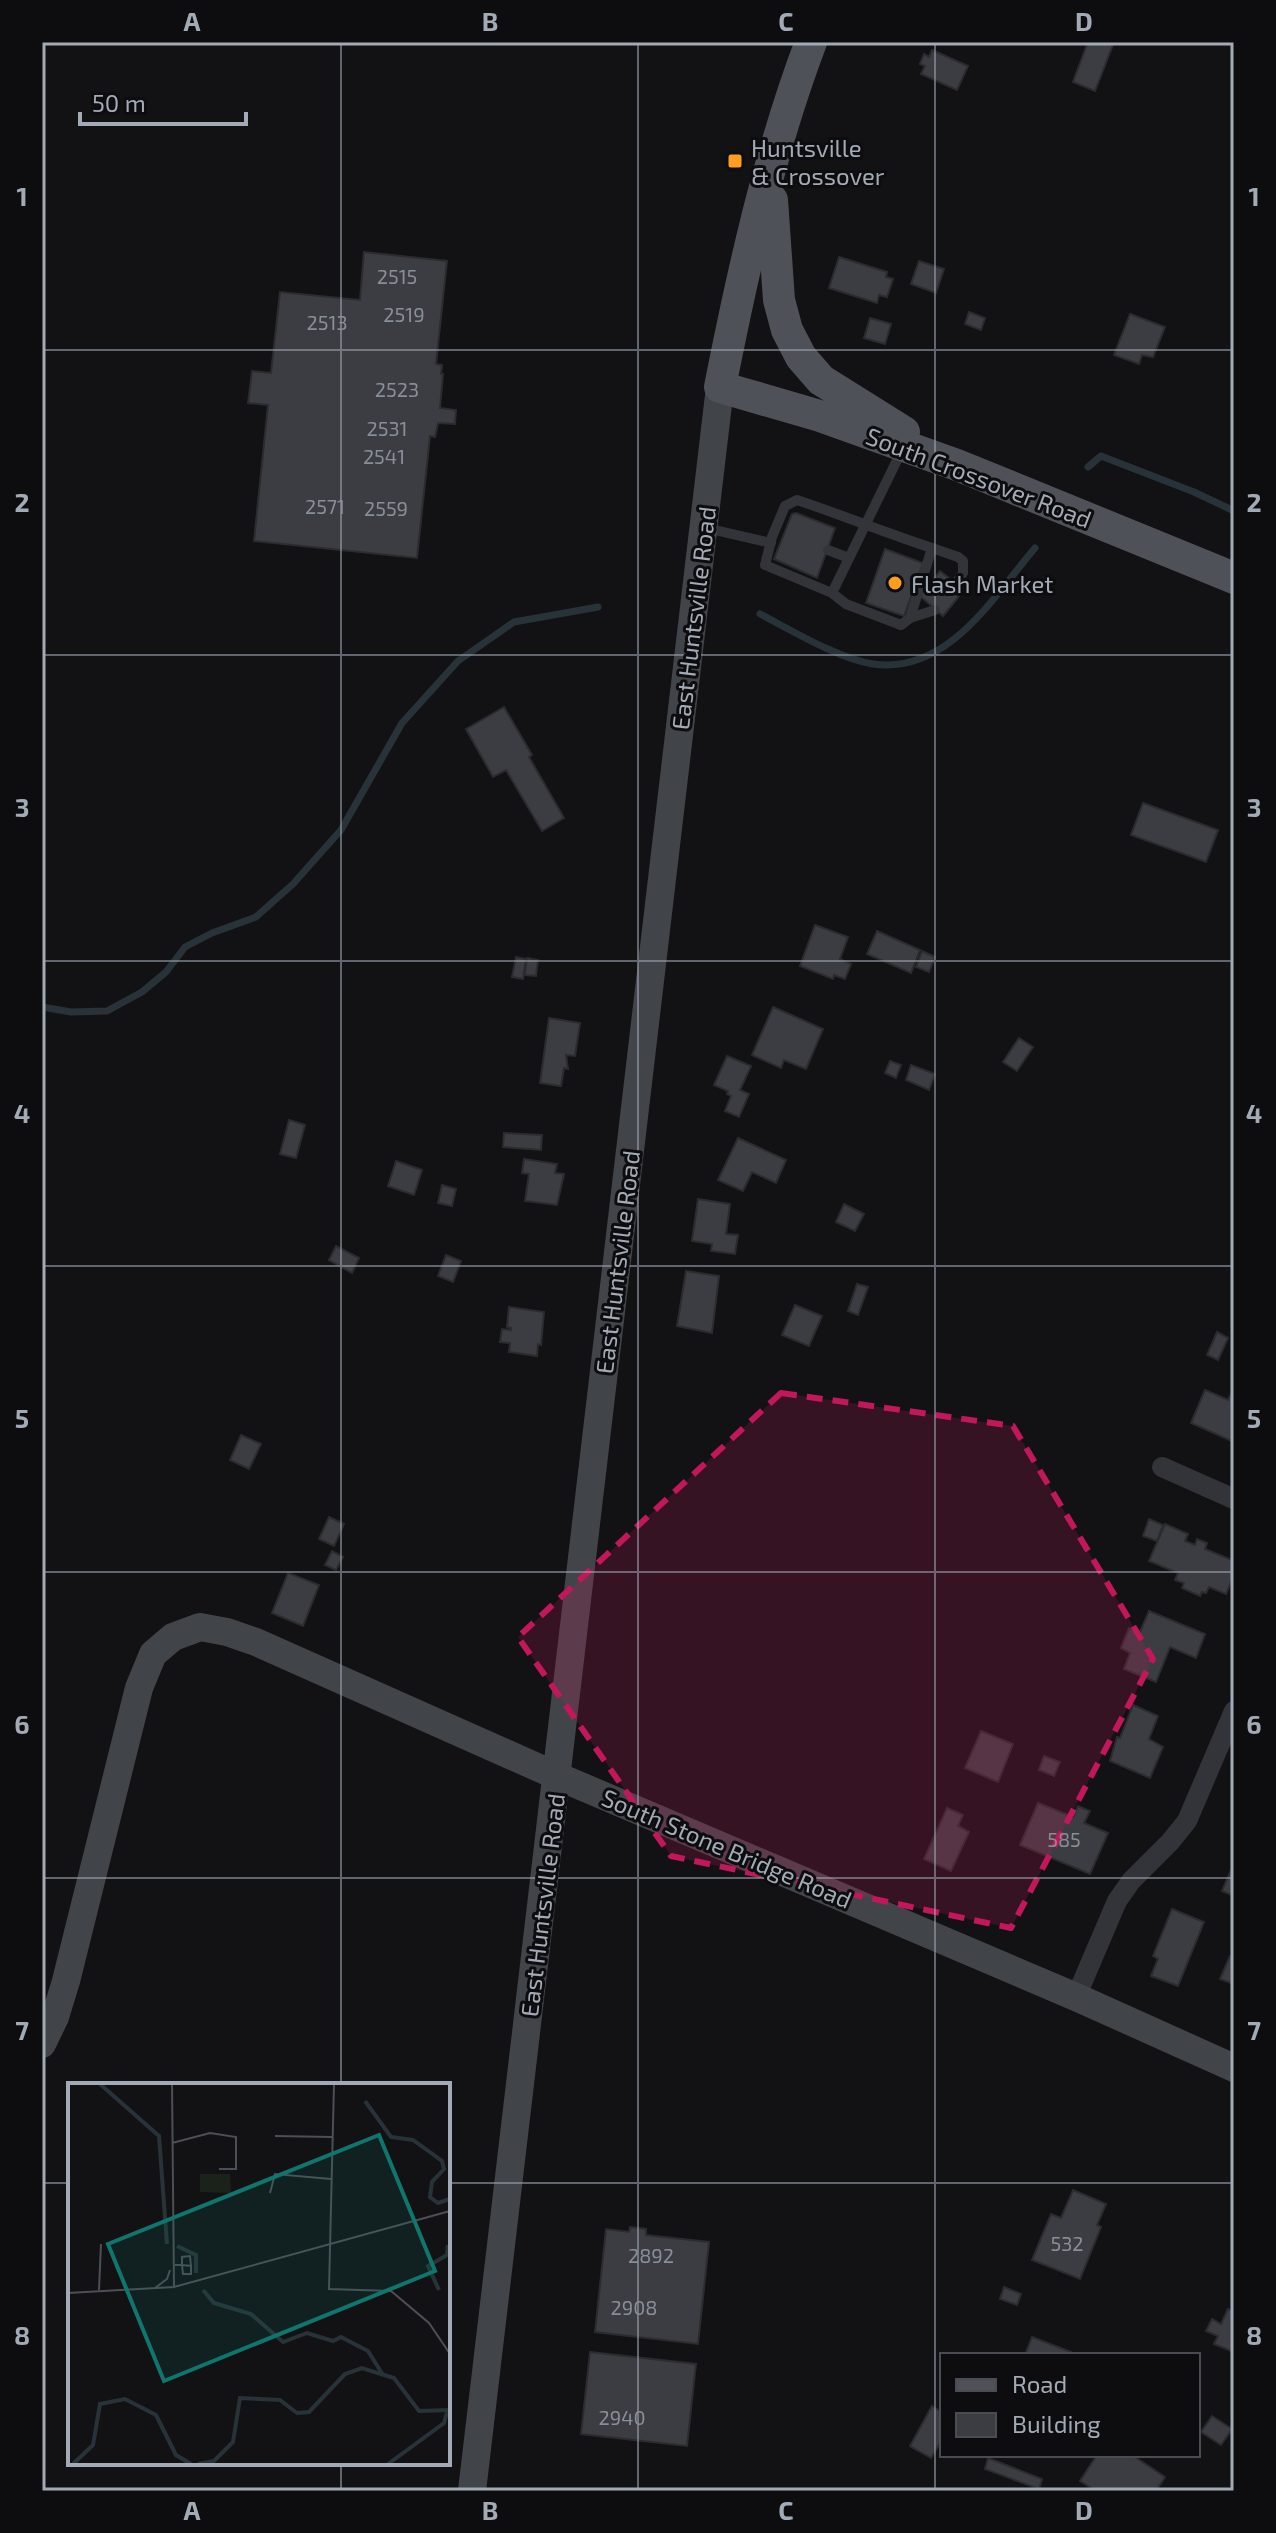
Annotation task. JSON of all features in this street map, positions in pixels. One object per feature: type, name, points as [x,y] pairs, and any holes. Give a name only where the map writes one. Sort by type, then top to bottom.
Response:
[{"type":"main road","name":"East Huntsville Road","points":[[472,2491],[720,387],[735,309],[770,169],[811,42]]},
{"type":"main road","points":[[770,169],[779,300],[787,330],[801,357],[821,380],[957,465]]},
{"type":"main road","name":"South Crossover Road","points":[[720,387],[820,416],[957,465],[1234,578]]},
{"type":"main road","name":"South Stone Bridge Road","points":[[42,2044],[55,2017],[66,1981],[139,1688],[153,1654],[173,1637],[200,1627],[256,1642],[557,1776],[1076,1997],[1234,2068]]},
{"type":"street","points":[[1162,1467],[1234,1499]]},
{"type":"street","points":[[1076,1997],[1117,1901],[1131,1881],[1187,1821],[1234,1711]]},
{"type":"lane","points":[[832,593],[904,447]]},
{"type":"lane","points":[[935,610],[910,618],[901,625],[846,604],[832,593],[765,565],[771,543],[781,530],[785,506],[797,500],[958,557],[963,561],[963,573],[956,583]]},
{"type":"lane","points":[[703,527],[771,543]]},
{"type":"lane","points":[[910,618],[932,548]]},
{"type":"lane","points":[[828,550],[849,558]]},
{"type":"highlighted area","points":[[781,1393],[1013,1426],[1153,1659],[1011,1928],[671,1856],[518,1637]]},
{"type":"building","points":[[1088,42],[1114,42],[1095,91],[1073,82]]},
{"type":"building","points":[[932,50],[968,66],[957,90],[921,74],[925,66],[920,64],[924,54],[929,57]]},
{"type":"building","points":[[364,252],[447,261],[436,364],[442,365],[443,374],[440,408],[456,410],[455,424],[438,423],[435,437],[430,436],[417,558],[254,541],[268,405],[248,403],[252,371],[271,373],[280,292],[360,300]]},
{"type":"building","points":[[839,257],[887,272],[886,277],[893,279],[887,297],[879,295],[877,303],[829,288]]},
{"type":"building","points":[[919,261],[944,269],[936,293],[911,284]]},
{"type":"building","points":[[969,312],[985,318],[981,330],[965,324]]},
{"type":"building","points":[[1130,314],[1165,327],[1153,357],[1142,355],[1139,364],[1114,355]]},
{"type":"building","points":[[870,318],[891,324],[885,344],[864,338]]},
{"type":"building","points":[[792,514],[835,528],[817,578],[774,559]]},
{"type":"building","name":"Flash Market","points":[[885,549],[923,563],[904,616],[866,603]]},
{"type":"building","points":[[940,571],[964,590],[943,616],[920,596]]},
{"type":"building","points":[[504,707],[564,818],[542,831],[506,770],[493,777],[466,729]]},
{"type":"building","points":[[1143,803],[1218,830],[1206,862],[1131,835]]},
{"type":"building","points":[[815,925],[848,937],[840,959],[851,964],[845,979],[834,975],[833,979],[800,966]]},
{"type":"building","points":[[877,931],[920,950],[911,973],[867,954]]},
{"type":"building","points":[[922,951],[935,957],[929,972],[916,967]]},
{"type":"building","points":[[516,957],[526,959],[523,979],[512,977]]},
{"type":"building","points":[[527,958],[538,960],[536,976],[525,975]]},
{"type":"building","points":[[773,1007],[823,1029],[806,1069],[784,1060],[781,1068],[752,1055]]},
{"type":"building","points":[[549,1018],[580,1023],[575,1056],[566,1055],[568,1069],[564,1068],[561,1086],[540,1083]]},
{"type":"building","points":[[1019,1038],[1033,1047],[1017,1071],[1003,1062]]},
{"type":"building","points":[[727,1056],[751,1066],[740,1090],[749,1094],[739,1117],[725,1111],[731,1096],[727,1094],[728,1091],[714,1085]]},
{"type":"building","points":[[890,1061],[901,1065],[896,1078],[885,1073]]},
{"type":"building","points":[[911,1065],[935,1074],[929,1090],[906,1080]]},
{"type":"building","points":[[289,1120],[305,1125],[296,1158],[280,1154]]},
{"type":"building","points":[[504,1133],[542,1135],[541,1150],[503,1147]]},
{"type":"building","points":[[738,1138],[786,1160],[776,1183],[752,1172],[743,1191],[718,1180]]},
{"type":"building","points":[[524,1159],[557,1164],[555,1173],[564,1174],[557,1205],[525,1201],[529,1174],[522,1173]]},
{"type":"building","points":[[396,1161],[422,1170],[414,1195],[388,1186]]},
{"type":"building","points":[[442,1185],[456,1189],[452,1206],[438,1203]]},
{"type":"building","points":[[698,1199],[730,1204],[726,1234],[738,1235],[735,1254],[711,1251],[712,1244],[692,1241]]},
{"type":"building","points":[[844,1204],[864,1214],[855,1231],[836,1222]]},
{"type":"building","points":[[336,1246],[359,1258],[352,1273],[329,1260]]},
{"type":"building","points":[[446,1255],[461,1261],[453,1282],[438,1276]]},
{"type":"building","points":[[686,1271],[719,1276],[712,1333],[677,1326]]},
{"type":"building","points":[[857,1284],[868,1287],[858,1315],[848,1311]]},
{"type":"building","points":[[795,1305],[822,1316],[809,1346],[782,1335]]},
{"type":"building","points":[[509,1307],[544,1312],[537,1356],[509,1352],[510,1343],[500,1342],[502,1329],[511,1330],[507,1327]]},
{"type":"building","points":[[1217,1332],[1228,1338],[1218,1360],[1207,1355]]},
{"type":"building","points":[[1205,1390],[1228,1400],[1234,1393],[1234,1442],[1191,1423]]},
{"type":"building","points":[[241,1435],[261,1444],[249,1469],[230,1460]]},
{"type":"building","points":[[329,1517],[344,1524],[334,1546],[319,1539]]},
{"type":"building","points":[[1149,1519],[1163,1525],[1157,1541],[1143,1536]]},
{"type":"building","points":[[1165,1524],[1188,1534],[1185,1541],[1195,1545],[1197,1539],[1207,1543],[1205,1549],[1234,1561],[1234,1575],[1226,1594],[1209,1587],[1200,1596],[1182,1588],[1184,1583],[1175,1580],[1178,1573],[1149,1561]]},
{"type":"building","points":[[332,1551],[343,1557],[336,1570],[325,1565]]},
{"type":"building","points":[[288,1573],[319,1585],[303,1626],[272,1613]]},
{"type":"building","points":[[1149,1611],[1205,1634],[1196,1658],[1170,1647],[1156,1682],[1124,1669],[1130,1653],[1121,1648],[1129,1628],[1140,1632]]},
{"type":"building","points":[[1133,1705],[1158,1716],[1149,1739],[1163,1747],[1150,1778],[1110,1761],[1117,1737],[1120,1738]]},
{"type":"building","points":[[981,1731],[1013,1744],[998,1782],[965,1768]]},
{"type":"building","points":[[1044,1756],[1060,1762],[1054,1776],[1039,1770]]},
{"type":"building","points":[[1038,1803],[1073,1817],[1078,1806],[1090,1811],[1084,1823],[1108,1833],[1090,1874],[1020,1845]]},
{"type":"building","points":[[947,1808],[963,1815],[958,1826],[969,1832],[951,1871],[924,1859]]},
{"type":"building","points":[[1231,1870],[1234,1871],[1234,1896],[1222,1891]]},
{"type":"building","points":[[1172,1909],[1204,1922],[1178,1986],[1151,1976],[1158,1959],[1153,1956]]},
{"type":"building","points":[[1230,1956],[1234,1957],[1234,1984],[1220,1979]]},
{"type":"building","points":[[1073,2190],[1106,2204],[1097,2225],[1101,2227],[1080,2279],[1032,2260],[1051,2214],[1061,2218]]},
{"type":"building","points":[[630,2227],[646,2229],[646,2235],[709,2242],[698,2344],[595,2332],[606,2229],[629,2232]]},
{"type":"building","points":[[1004,2287],[1021,2294],[1017,2305],[1000,2299]]},
{"type":"building","points":[[1228,2309],[1234,2311],[1234,2352],[1214,2344],[1218,2336],[1206,2331],[1212,2319],[1221,2324]]},
{"type":"building","points":[[1032,2337],[1071,2352],[1070,2353],[1026,2353]]},
{"type":"building","points":[[590,2352],[696,2364],[687,2446],[581,2434]]},
{"type":"building","points":[[932,2406],[940,2411],[940,2443],[931,2458],[910,2446]]},
{"type":"building","points":[[1212,2416],[1232,2429],[1221,2445],[1201,2432]]},
{"type":"building","points":[[1096,2457],[1135,2457],[1165,2477],[1156,2491],[1096,2491],[1080,2481]]},
{"type":"building","points":[[988,2458],[1042,2479],[1039,2489],[985,2469]]},
{"type":"waterway","points":[[1088,467],[1101,456],[1234,511]]},
{"type":"waterway","points":[[760,614],[845,656],[873,664],[900,664],[924,657],[946,645],[966,628],[1035,548]]},
{"type":"waterway","points":[[42,1007],[71,1012],[107,1011],[142,992],[166,972],[185,947],[256,917],[293,884],[341,830],[402,723],[458,661],[514,622],[598,607]]},
{"type":"place","name":"Huntsville & Crossover","points":[[735,161]]},
{"type":"place","name":"Flash Market","points":[[895,583]]}]
